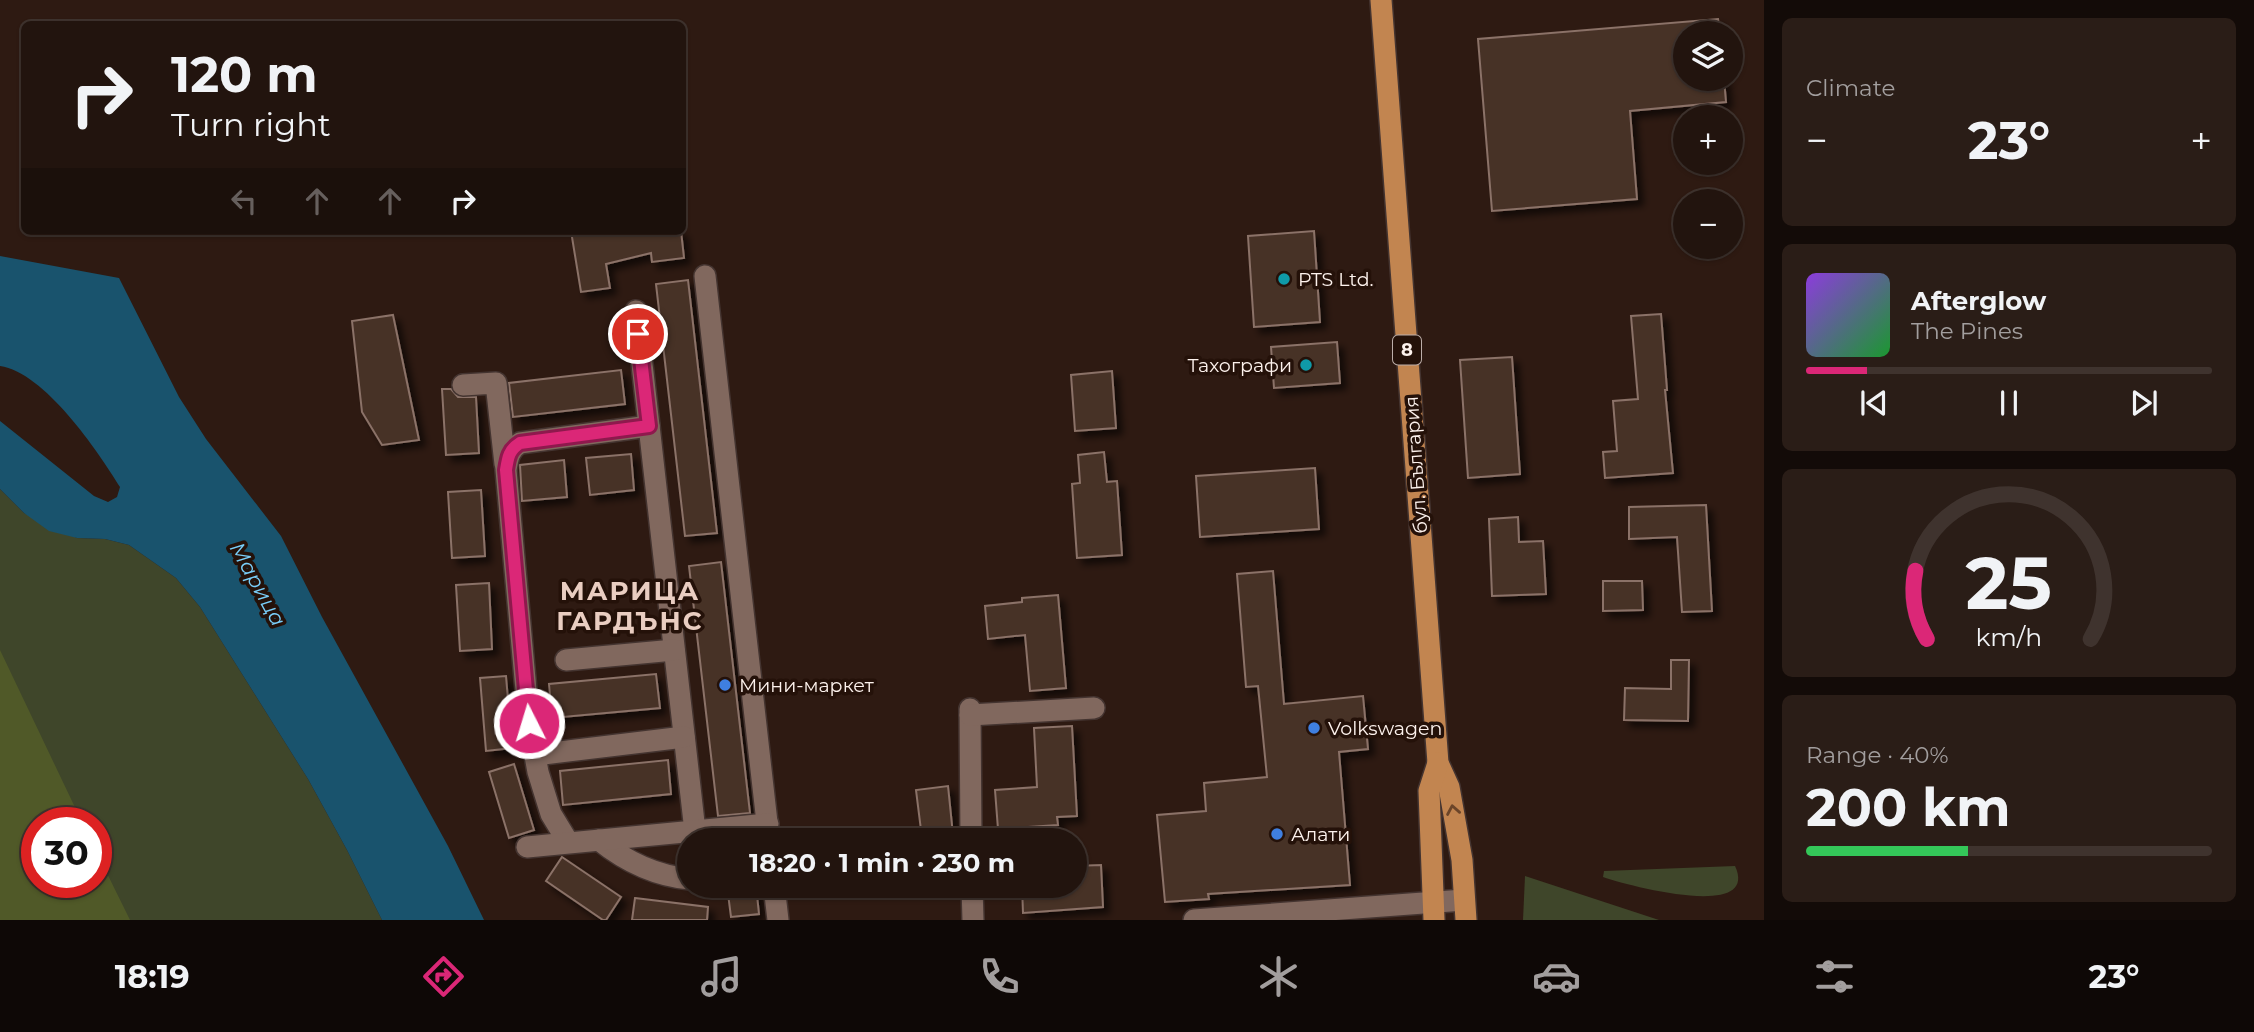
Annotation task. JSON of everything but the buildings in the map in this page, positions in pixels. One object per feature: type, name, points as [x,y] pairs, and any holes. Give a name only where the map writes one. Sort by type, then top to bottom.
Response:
[{"type":"main road","name":"бул. България","points":[[1381,0],[1438,763],[1429,791],[1434,911]]},
{"type":"main road","name":"бул. България","points":[[1438,763],[1450,787],[1462,860],[1465,910]]},
{"type":"street","points":[[705,276],[769,828]]},
{"type":"street","points":[[636,311],[694,828]]},
{"type":"street","points":[[463,385],[496,383],[529,723],[537,772],[551,814],[568,842]]},
{"type":"street","points":[[506,470],[508,456],[513,447],[520,443],[649,426]]},
{"type":"street","points":[[566,660],[674,650]]},
{"type":"street","points":[[971,828],[970,712],[1094,708]]},
{"type":"street","points":[[535,755],[684,737]]},
{"type":"street","points":[[527,847],[568,842],[677,837]]},
{"type":"street","points":[[599,840],[618,856],[655,872],[677,876]]},
{"type":"street","points":[[775,898],[778,920]]},
{"type":"street","points":[[972,898],[973,920]]},
{"type":"street","points":[[1195,920],[1465,910]]},
{"type":"green space","points":[[0,489],[24,513],[77,538],[105,539],[129,545],[176,578],[200,607],[308,779],[382,920],[0,920]]},
{"type":"green space","points":[[0,650],[75,807],[21,807],[21,898],[112,898],[112,883],[130,920],[0,920]]},
{"type":"green space","points":[[1735,866],[1738,882],[1729,892],[1712,896],[1664,892],[1603,877],[1604,871]]},
{"type":"green space","points":[[1525,876],[1659,920],[1523,920]]},
{"type":"water","name":"Марица","points":[[0,256],[119,278],[179,397],[206,439],[281,536],[322,617],[448,846],[484,920],[382,920],[308,779],[200,607],[176,578],[129,545],[49,531],[24,513],[0,489],[0,421],[94,496],[108,502],[117,497],[120,487],[84,434],[52,397],[17,371],[0,366]]},
{"type":"place","name":"PTS Ltd.","points":[[1284,279]]},
{"type":"place","name":"Тахографи","points":[[1306,365]]},
{"type":"place","name":"Мини-маркет","points":[[725,685]]},
{"type":"place","name":"Volkswagen","points":[[1314,728]]},
{"type":"place","name":"Алати","points":[[1277,834]]},
{"type":"district","name":"МАРИЦА ГАРДЪНС","points":[[630,606]]},
{"type":"route","points":[[529,723],[506,470],[508,456],[513,447],[520,443],[649,426],[638,334]]}]
